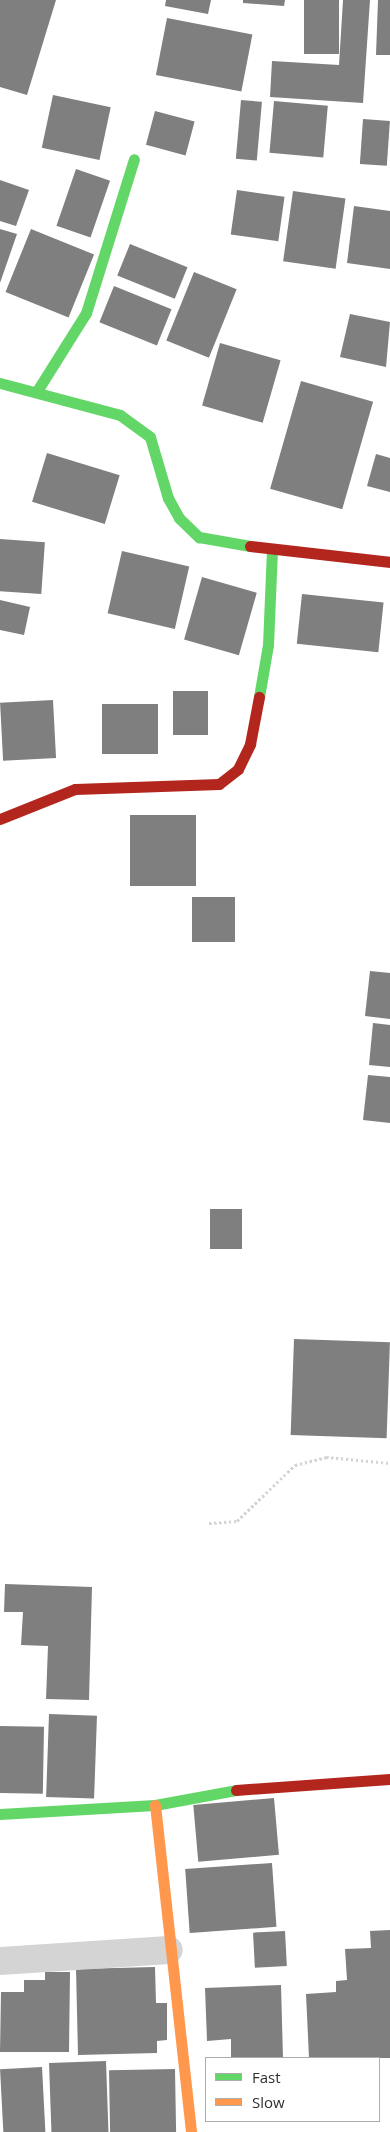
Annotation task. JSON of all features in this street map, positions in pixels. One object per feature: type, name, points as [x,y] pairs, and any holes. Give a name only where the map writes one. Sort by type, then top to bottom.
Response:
[{"type":"street","points":[[37,390],[86,313],[134,159]]},
{"type":"street","points":[[0,383],[37,390],[120,415],[150,437],[168,498],[179,518],[199,537],[272,550],[390,562]]},
{"type":"street","points":[[0,819],[74,789],[219,784],[238,769],[250,744],[268,645],[272,550]]},
{"type":"street","points":[[0,1814],[155,1805],[233,1790],[390,1779]]},
{"type":"street","points":[[155,1805],[169,1950],[191,2132]]},
{"type":"street","points":[[0,1961],[169,1950]]},
{"type":"path","points":[[209,1523],[237,1521],[295,1465],[326,1458],[390,1463]]},
{"type":"building","points":[[0,0],[56,0],[27,95],[0,87]]},
{"type":"building","points":[[166,0],[211,0],[208,14],[165,6]]},
{"type":"building","points":[[243,0],[285,0],[284,6],[243,3]]},
{"type":"building","points":[[304,0],[339,0],[339,54],[304,54]]},
{"type":"building","points":[[343,0],[370,0],[363,103],[270,97],[272,61],[339,65]]},
{"type":"building","points":[[378,0],[390,0],[390,55],[376,55]]},
{"type":"building","points":[[167,18],[252,35],[241,92],[156,75]]},
{"type":"building","points":[[53,95],[111,107],[99,160],[42,148]]},
{"type":"building","points":[[241,100],[262,102],[257,161],[236,159]]},
{"type":"building","points":[[274,101],[328,106],[323,158],[269,153]]},
{"type":"building","points":[[155,111],[195,122],[186,155],[146,145]]},
{"type":"building","points":[[363,119],[390,121],[387,166],[360,164]]},
{"type":"building","points":[[76,169],[110,181],[91,237],[56,226]]},
{"type":"building","points":[[0,180],[29,190],[16,226],[0,221]]},
{"type":"building","points":[[237,190],[285,197],[278,241],[231,235]]},
{"type":"building","points":[[293,191],[345,198],[336,269],[283,261]]},
{"type":"building","points":[[354,206],[390,211],[390,269],[347,263]]},
{"type":"building","points":[[0,229],[17,234],[0,283]]},
{"type":"building","points":[[31,229],[94,254],[69,318],[6,292]]},
{"type":"building","points":[[130,244],[187,267],[175,299],[117,276]]},
{"type":"building","points":[[194,272],[237,289],[209,358],[166,341]]},
{"type":"building","points":[[114,286],[171,309],[157,345],[99,322]]},
{"type":"building","points":[[350,314],[390,322],[386,367],[340,357]]},
{"type":"building","points":[[220,343],[281,360],[263,423],[202,405]]},
{"type":"building","points":[[301,381],[373,402],[342,509],[270,489]]},
{"type":"building","points":[[47,453],[120,475],[105,524],[32,502]]},
{"type":"building","points":[[376,454],[390,458],[390,492],[367,486]]},
{"type":"building","points":[[0,539],[45,542],[41,594],[0,591]]},
{"type":"building","points":[[122,551],[189,567],[175,629],[108,613]]},
{"type":"building","points":[[202,577],[257,593],[239,655],[184,639]]},
{"type":"building","points":[[302,594],[384,603],[378,652],[297,644]]},
{"type":"building","points":[[0,600],[30,607],[24,635],[0,630]]},
{"type":"building","points":[[173,691],[208,691],[208,735],[173,735]]},
{"type":"building","points":[[53,700],[56,758],[3,761],[0,703]]},
{"type":"building","points":[[102,704],[158,704],[158,754],[102,754]]},
{"type":"building","points":[[130,815],[196,815],[196,886],[130,886]]},
{"type":"building","points":[[192,897],[235,897],[235,942],[192,942]]},
{"type":"building","points":[[370,971],[390,973],[390,1019],[365,1016]]},
{"type":"building","points":[[373,1023],[390,1025],[390,1067],[369,1065]]},
{"type":"building","points":[[368,1075],[390,1077],[390,1123],[363,1120]]},
{"type":"building","points":[[210,1209],[242,1209],[242,1249],[210,1249]]},
{"type":"building","points":[[294,1339],[390,1342],[387,1438],[291,1435]]},
{"type":"building","points":[[5,1584],[92,1587],[89,1700],[46,1699],[48,1646],[21,1645],[23,1612],[4,1612]]},
{"type":"building","points":[[49,1714],[97,1716],[94,1799],[46,1797]]},
{"type":"building","points":[[0,1726],[44,1727],[43,1794],[0,1793]]},
{"type":"building","points":[[274,1798],[279,1855],[198,1862],[193,1805]]},
{"type":"building","points":[[272,1863],[276,1927],[190,1933],[185,1869]]},
{"type":"building","points":[[390,1930],[390,2058],[309,2057],[306,1994],[336,1992],[336,1981],[347,1980],[345,1949],[371,1948],[370,1931]]},
{"type":"building","points":[[285,1931],[287,1966],[255,1968],[253,1933]]},
{"type":"building","points":[[155,1967],[156,2003],[167,2003],[167,2040],[157,2041],[157,2053],[78,2055],[76,1969]]},
{"type":"building","points":[[45,1972],[70,1972],[69,2052],[0,2052],[1,1992],[24,1992],[24,1980],[45,1980]]},
{"type":"building","points":[[281,1985],[283,2057],[231,2057],[231,2039],[207,2041],[205,1988]]},
{"type":"building","points":[[106,2061],[108,2132],[51,2132],[49,2063]]},
{"type":"building","points":[[42,2067],[45,2132],[3,2132],[0,2069]]},
{"type":"building","points":[[175,2069],[176,2132],[110,2132],[109,2070]]},
{"type":"traffic: fast","points":[[37,391],[86,313],[134,159]]},
{"type":"traffic: fast","points":[[0,383],[120,415],[150,437],[168,498],[179,518],[199,537],[250,546]]},
{"type":"traffic: fast","points":[[259,697],[268,645],[272,550]]},
{"type":"traffic: fast","points":[[0,1814],[155,1805],[236,1790]]},
{"type":"traffic: slow","points":[[155,1805],[191,2132]]},
{"type":"traffic: jam","points":[[250,546],[390,562]]},
{"type":"traffic: jam","points":[[0,819],[75,789],[219,784],[238,769],[250,744],[259,697]]},
{"type":"traffic: jam","points":[[236,1790],[390,1779]]}]
